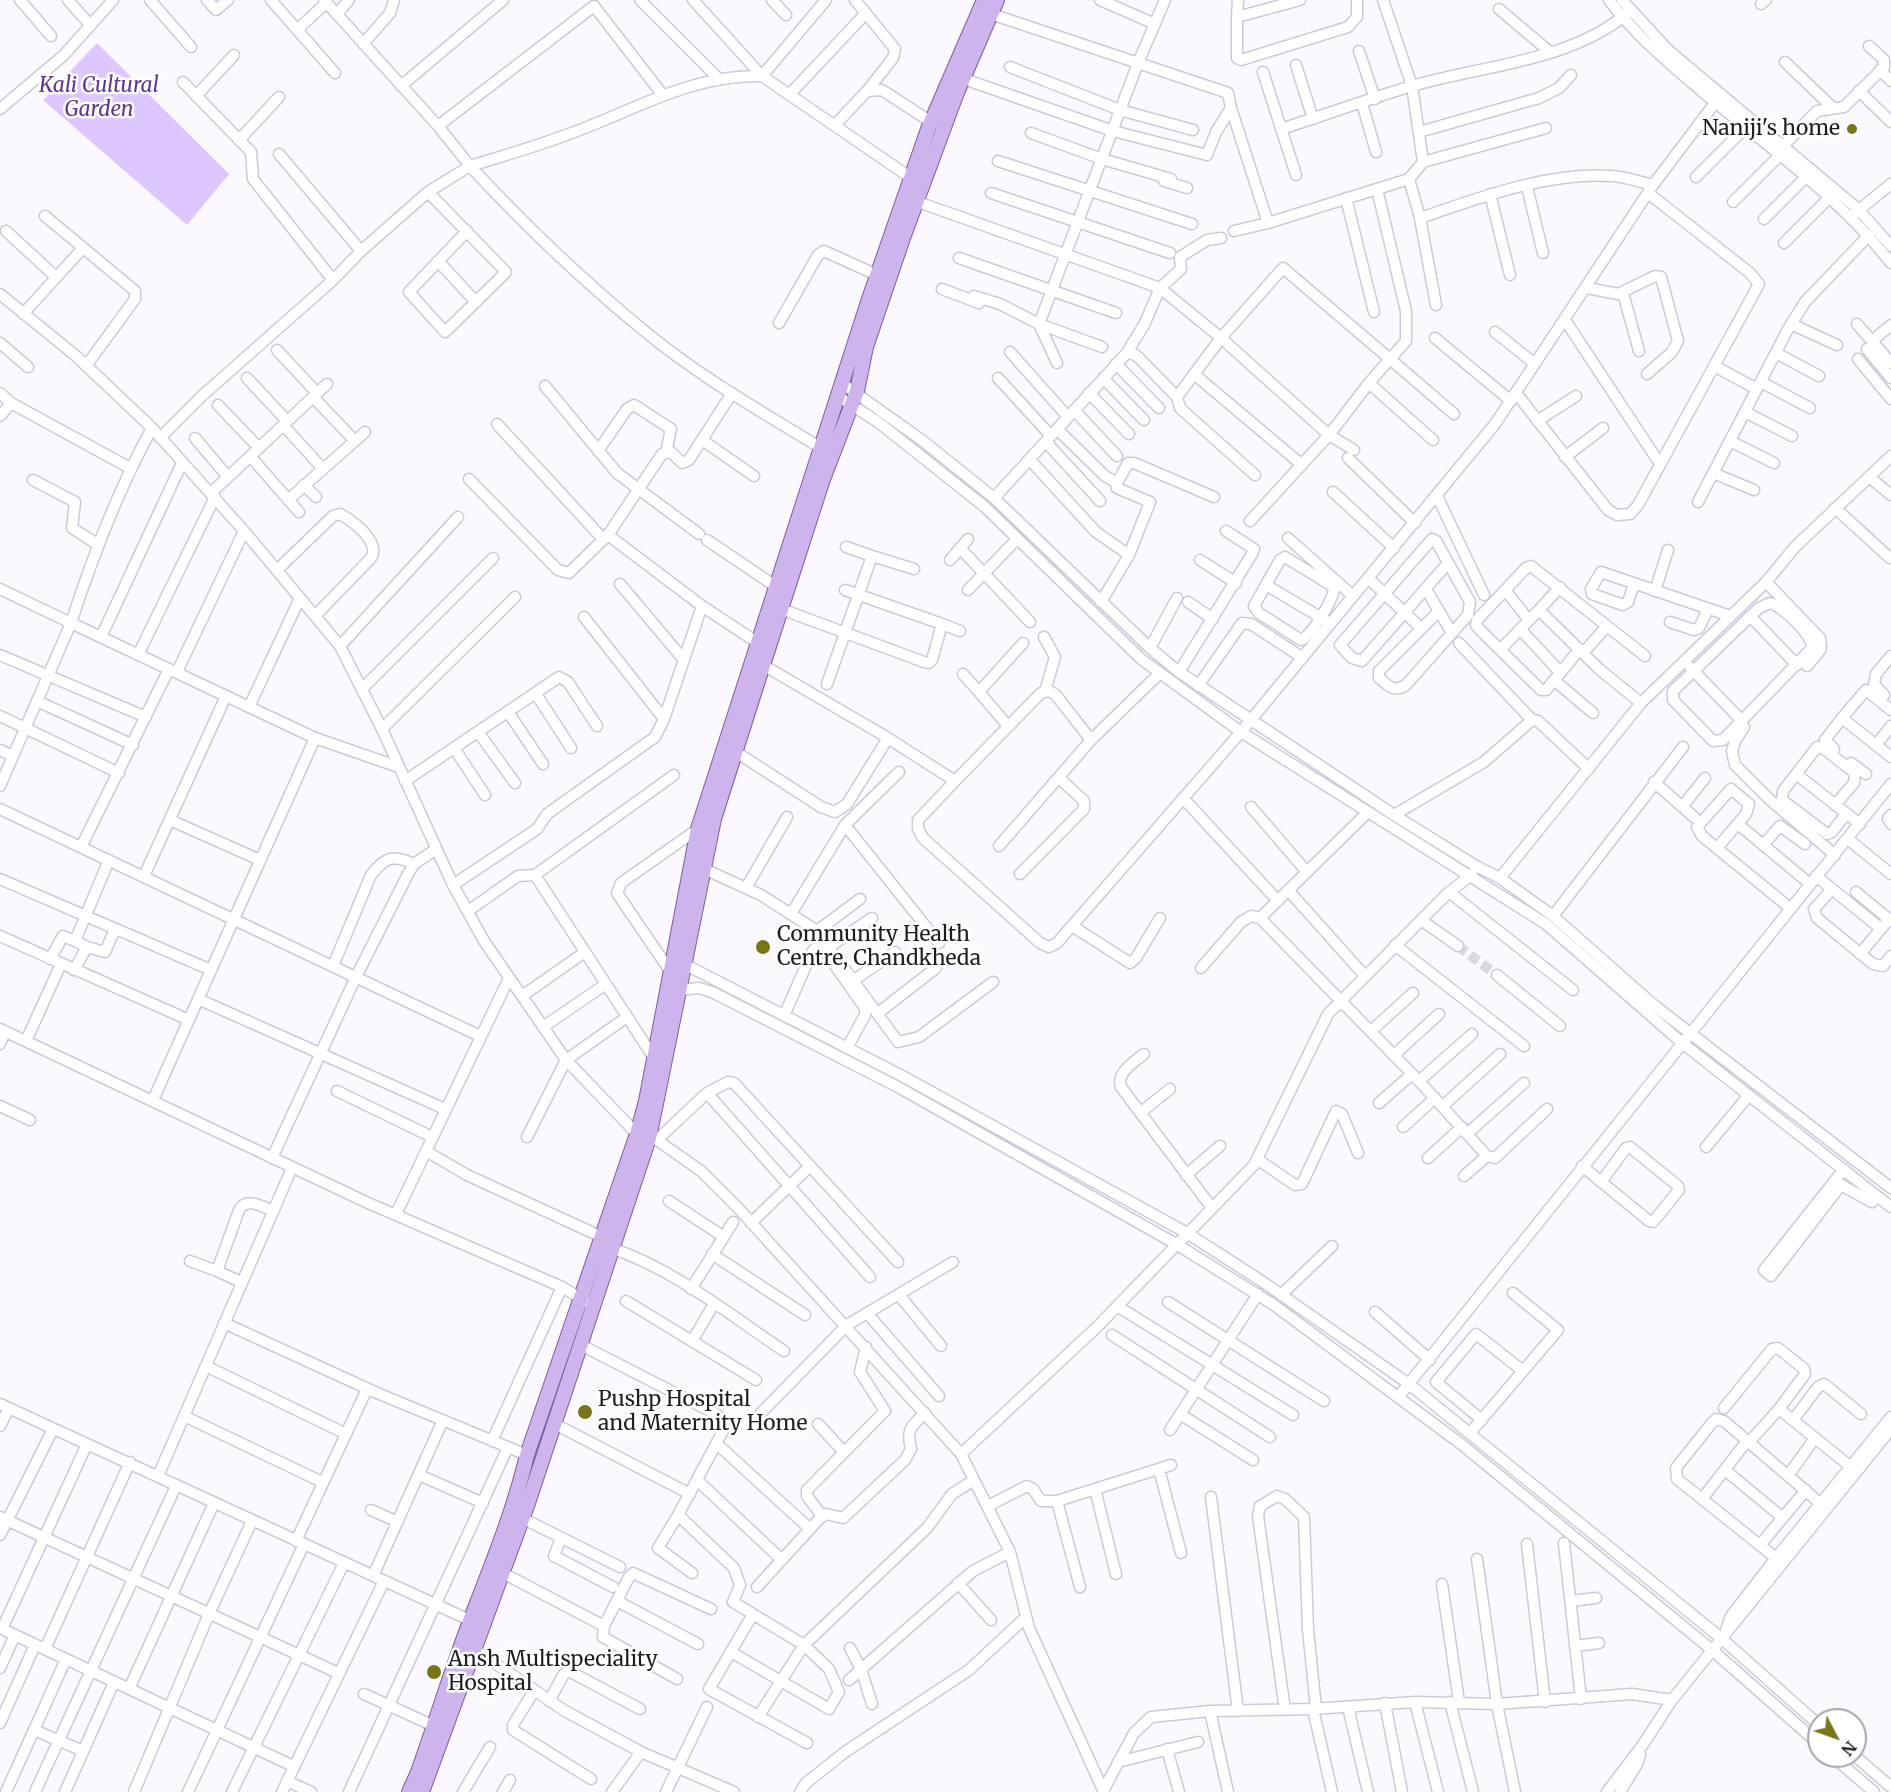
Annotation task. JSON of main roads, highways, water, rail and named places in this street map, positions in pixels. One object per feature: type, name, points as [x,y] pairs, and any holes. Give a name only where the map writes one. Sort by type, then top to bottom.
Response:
[{"type":"main road","points":[[422,1792],[474,1649],[476,1623],[528,1455],[587,1301],[658,1104],[678,990],[714,819],[822,482],[855,398],[869,336],[918,202],[918,182],[931,122],[984,0]]},
{"type":"main road","points":[[647,1137],[654,1058],[698,829],[877,275],[997,0]]},
{"type":"main road","points":[[409,1792],[476,1623],[501,1572],[522,1518],[579,1344],[587,1301]]},
{"type":"tunnel","points":[[1458,946],[1497,975]]},
{"type":"place","name":"Naniji's home","points":[[1852,129]]},
{"type":"place","name":"Community Health Centre, Chandkheda","points":[[763,947]]},
{"type":"place","name":"Pushp Hospital and Maternity Home","points":[[585,1412]]},
{"type":"place","name":"Ansh Multispeciality Hospital","points":[[434,1672]]},
{"type":"park label","name":"Kali Cultural Garden","points":[[99,98]]}]
